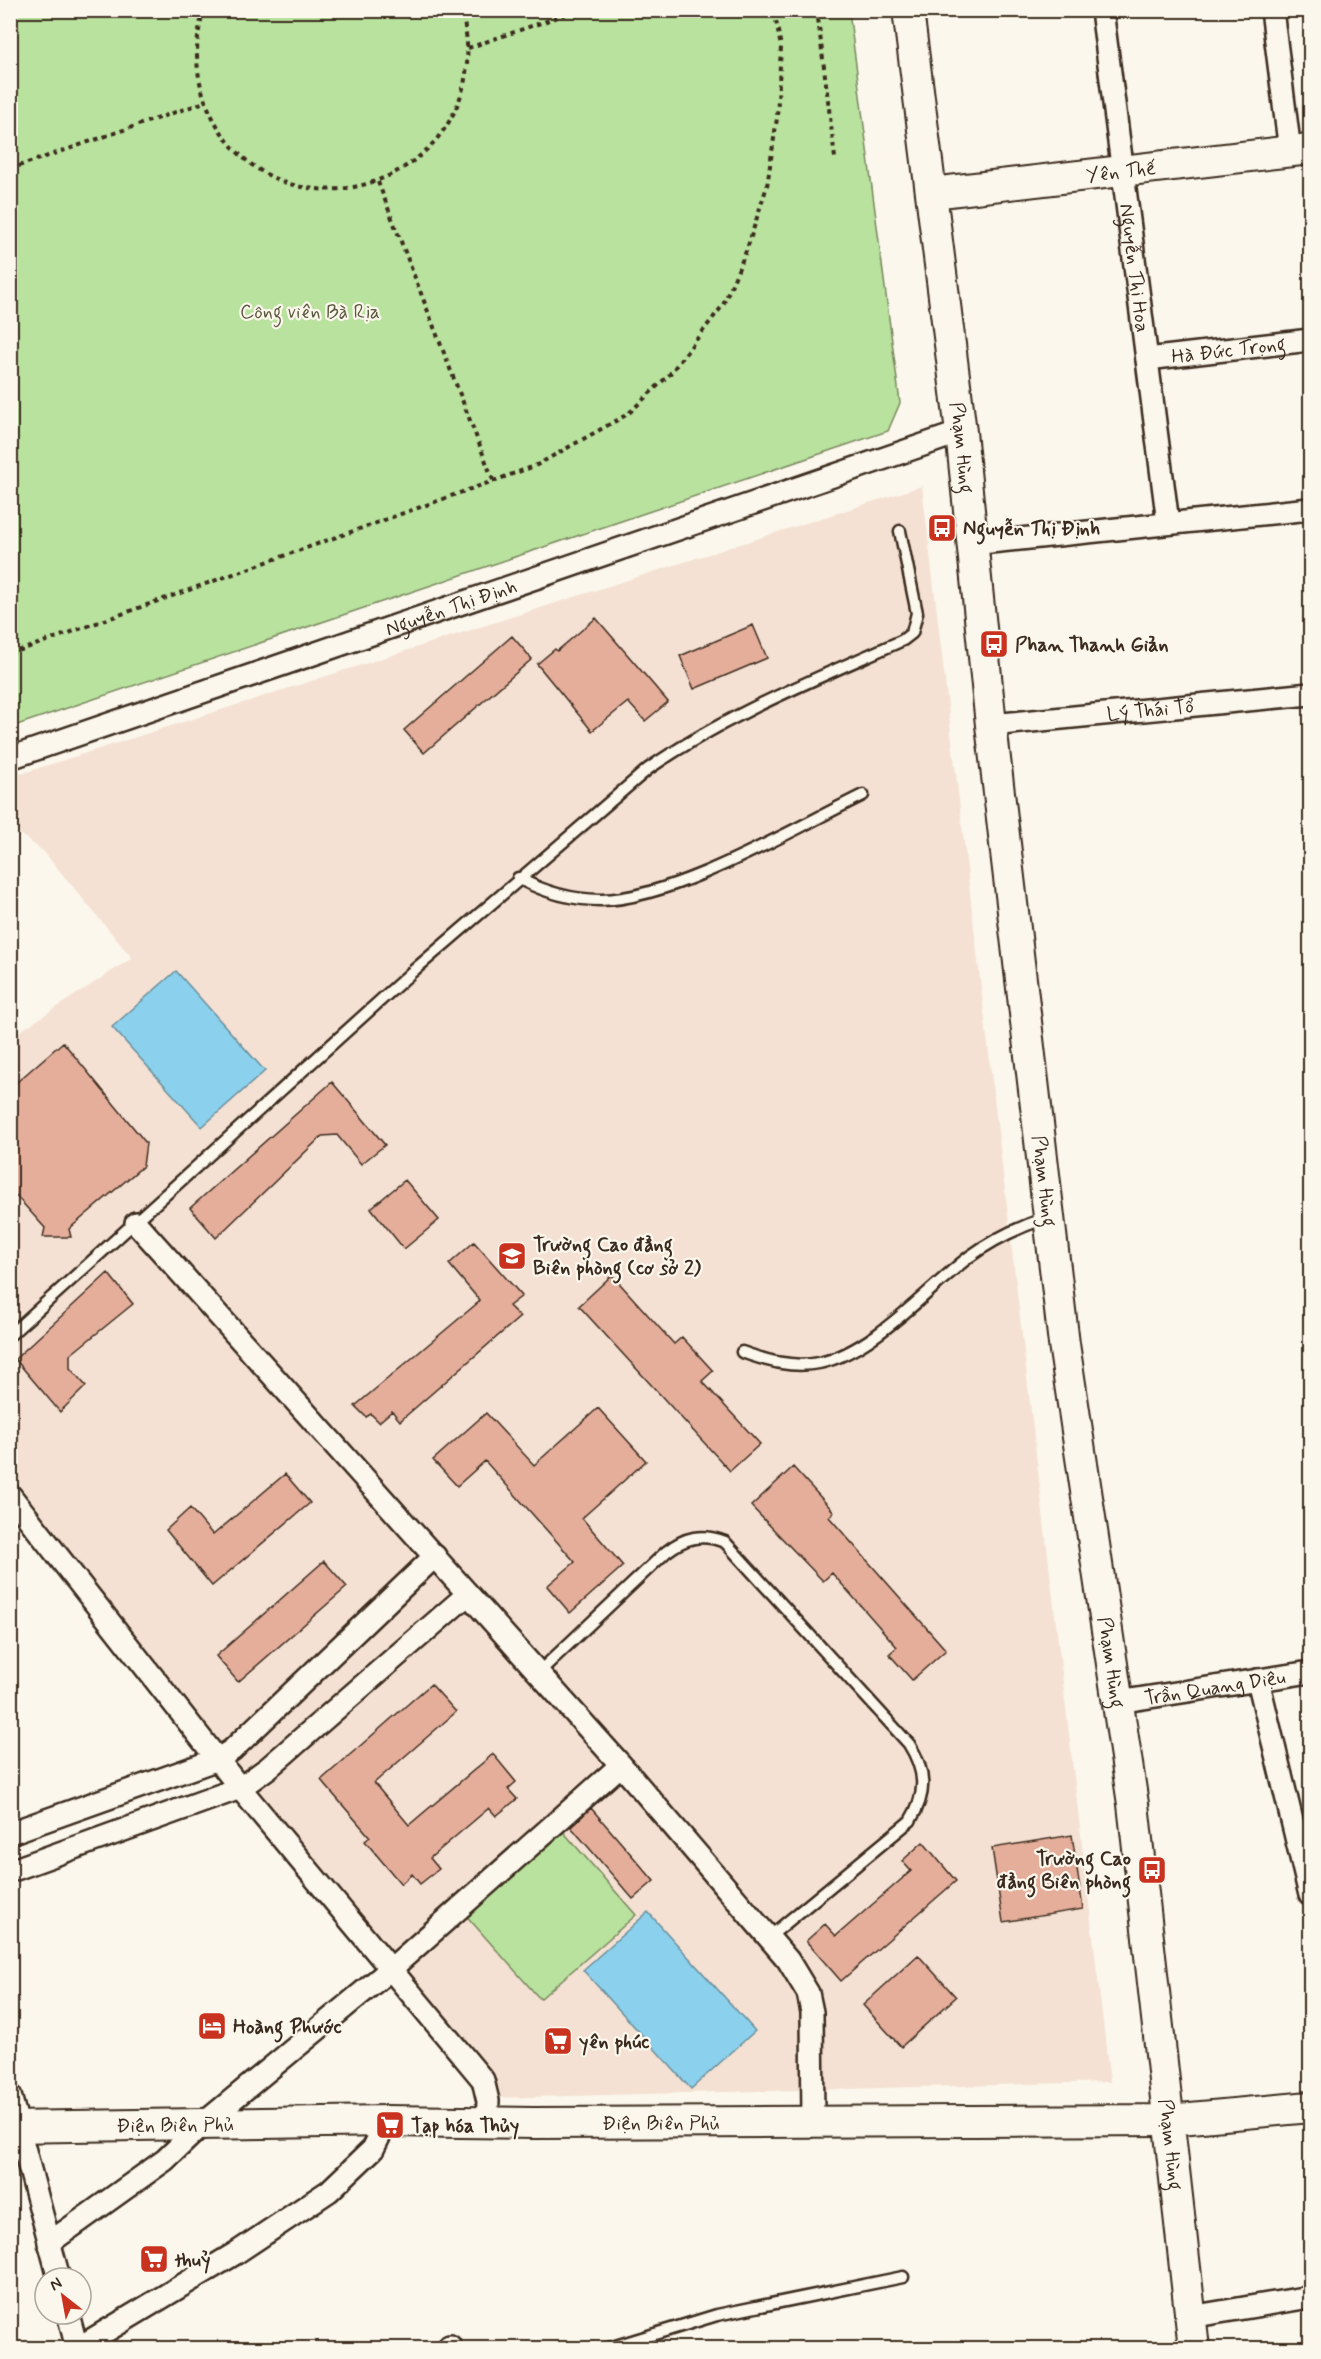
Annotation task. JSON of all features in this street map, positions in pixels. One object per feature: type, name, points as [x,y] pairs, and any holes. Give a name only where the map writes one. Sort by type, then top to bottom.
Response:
[{"type":"street","name":"Phạm Hùng","points":[[908,10],[961,432],[991,725],[1065,1356],[1133,1804],[1194,2349]]},
{"type":"street","name":"Nguyễn Thị Hoa","points":[[1102,10],[1168,523]]},
{"type":"street","points":[[1272,10],[1300,150]]},
{"type":"street","name":"Yên Thế","points":[[932,193],[1300,150]]},
{"type":"street","name":"Hà Đức Trọng","points":[[1147,359],[1311,340]]},
{"type":"street","name":"Nguyễn Thị Định","points":[[10,758],[961,432]]},
{"type":"street","points":[[971,544],[1311,509]]},
{"type":"street","name":"Lý Thái Tổ","points":[[991,725],[1311,694]]},
{"type":"street","points":[[136,1223],[621,1765],[788,1960],[808,1993],[812,2012],[813,2121]]},
{"type":"street","points":[[10,1495],[240,1788],[483,2080],[488,2101],[487,2123]]},
{"type":"street","points":[[10,1833],[218,1759],[232,1750],[435,1556]]},
{"type":"street","points":[[10,1870],[240,1788],[268,1768],[468,1594]]},
{"type":"street","name":"Trần Quang Diệu","points":[[1118,1702],[1311,1672]]},
{"type":"street","points":[[1258,1680],[1311,1895]]},
{"type":"street","points":[[50,2243],[165,2160],[204,2124],[392,1968],[621,1765]]},
{"type":"street","points":[[10,2095],[15,2127],[56,2266]]},
{"type":"street","name":"Điện Biên Phủ","points":[[15,2127],[387,2121],[487,2123],[1168,2121],[1311,2107]]},
{"type":"street","points":[[71,2326],[78,2349],[236,2253],[329,2191],[373,2149],[387,2121]]},
{"type":"street","points":[[1190,2317],[1311,2297]]},
{"type":"lane","points":[[10,1335],[518,878],[612,797],[685,743],[735,715],[903,640],[912,633],[916,613],[900,531]]},
{"type":"lane","points":[[518,878],[552,893],[584,898],[621,898],[648,892],[731,860],[863,795]]},
{"type":"lane","points":[[742,1352],[771,1362],[795,1364],[818,1363],[841,1356],[858,1347],[914,1305],[969,1257],[1022,1226],[1049,1217]]},
{"type":"lane","points":[[538,1673],[678,1543],[693,1537],[709,1536],[725,1542],[909,1744],[919,1760],[923,1789],[919,1807],[910,1821],[768,1938]]},
{"type":"lane","points":[[609,2349],[717,2315],[903,2277]]},
{"type":"path","points":[[204,10],[197,41],[196,62],[205,102],[226,139],[240,154],[275,177],[295,185],[337,190],[378,182],[416,161],[445,130],[463,91],[468,48],[461,10]]},
{"type":"path","points":[[468,48],[578,10]]},
{"type":"path","points":[[10,654],[536,466],[628,414],[669,375],[723,305],[747,249],[766,186],[777,118],[781,47],[774,10]]},
{"type":"path","points":[[817,10],[835,158]]},
{"type":"path","points":[[10,169],[205,102]]},
{"type":"path","points":[[378,182],[493,481]]},
{"type":"shaded area","name":"Trường Cao đẳng Biên phòng (cơ sở 2)","points":[[922,486],[1110,2082],[489,2098],[11,1474],[11,1037],[132,958],[44,852],[11,827],[11,777]]},
{"type":"green space","name":"Công viên Bà Rịa","points":[[10,11],[849,11],[900,403],[888,431],[11,727]]},
{"type":"green space","points":[[559,1827],[636,1915],[540,1999],[463,1912]]},
{"type":"water","points":[[176,971],[265,1071],[202,1127],[112,1027]]},
{"type":"water","points":[[648,1912],[755,2031],[691,2089],[583,1970]]},
{"type":"building","points":[[596,618],[668,702],[645,721],[628,702],[592,731],[537,664],[555,649],[557,651]]},
{"type":"building","points":[[753,625],[767,658],[694,689],[680,656]]},
{"type":"building","points":[[512,636],[532,659],[424,753],[404,730]]},
{"type":"building","points":[[63,1042],[146,1143],[143,1166],[69,1229],[71,1237],[43,1237],[45,1228],[10,1189],[10,1088]]},
{"type":"building","points":[[332,1082],[385,1145],[361,1164],[337,1135],[322,1136],[216,1238],[190,1208]]},
{"type":"building","points":[[405,1180],[439,1220],[404,1249],[371,1208]]},
{"type":"building","points":[[474,1242],[522,1296],[509,1306],[520,1317],[400,1421],[392,1411],[379,1422],[371,1414],[366,1417],[355,1406],[480,1301],[449,1264]]},
{"type":"building","points":[[108,1273],[133,1304],[70,1355],[70,1368],[86,1386],[60,1412],[15,1359]]},
{"type":"building","points":[[612,1275],[674,1344],[682,1337],[713,1371],[702,1381],[760,1444],[730,1471],[579,1306]]},
{"type":"building","points":[[598,1408],[646,1461],[582,1518],[623,1566],[570,1613],[547,1586],[575,1562],[485,1461],[457,1486],[433,1460],[486,1413],[534,1465]]},
{"type":"building","points":[[793,1467],[834,1512],[829,1517],[946,1650],[912,1680],[889,1654],[897,1647],[832,1573],[823,1581],[751,1506]]},
{"type":"building","points":[[285,1474],[310,1503],[212,1586],[166,1530],[190,1508],[213,1535]]},
{"type":"building","points":[[324,1561],[347,1587],[238,1682],[216,1656]]},
{"type":"building","points":[[431,1684],[456,1712],[374,1783],[409,1825],[493,1754],[516,1782],[508,1789],[517,1799],[496,1816],[489,1808],[430,1858],[439,1869],[420,1884],[412,1874],[401,1884],[365,1841],[370,1837],[321,1780]]},
{"type":"building","points":[[591,1808],[654,1881],[633,1899],[571,1827]]},
{"type":"building","points":[[1072,1835],[1083,1909],[1003,1922],[992,1848]]},
{"type":"building","points":[[923,1842],[956,1881],[841,1981],[806,1941],[825,1924],[836,1936],[911,1871],[902,1861]]},
{"type":"building","points":[[918,1955],[956,1997],[901,2047],[863,2005]]},
{"type":"place","name":"Nguyễn Thị Định","points":[[942,528]]},
{"type":"place","name":"Phan Thanh Giản","points":[[994,644]]},
{"type":"place","name":"Trường Cao đẳng Biên phòng (cơ sở 2)","points":[[512,1256]]},
{"type":"place","name":"Trường Cao đẳng Biên phòng","points":[[1152,1870]]},
{"type":"place","name":"Hoàng Phước","points":[[212,2026]]},
{"type":"place","name":"yên phúc","points":[[558,2041]]},
{"type":"place","name":"Tạp hóa Thủy","points":[[390,2125]]},
{"type":"place","name":"thuỷ","points":[[154,2259]]}]
